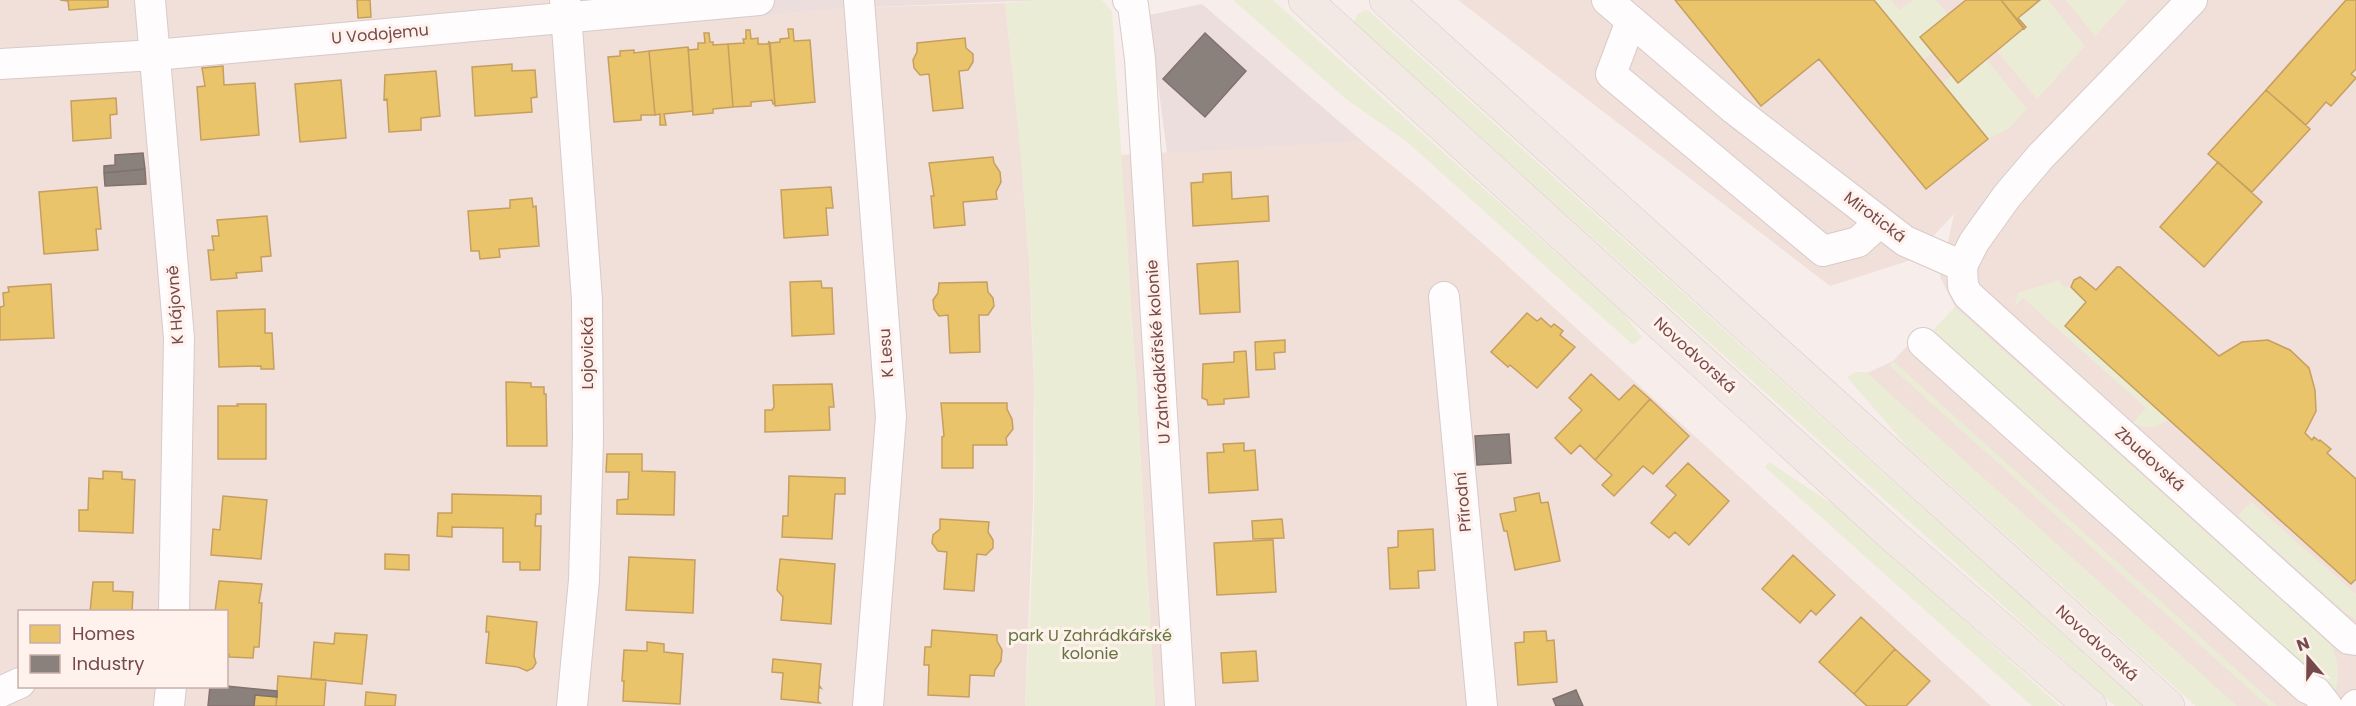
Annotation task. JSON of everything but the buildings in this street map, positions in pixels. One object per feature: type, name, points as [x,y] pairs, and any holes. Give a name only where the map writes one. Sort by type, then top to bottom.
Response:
[{"type":"main road","name":"Novodvorská","points":[[1386,0],[2168,706]]},
{"type":"main road","name":"Novodvorská","points":[[1321,5],[1891,534],[2090,706]]},
{"type":"street","name":"K Hájovně","points":[[150,0],[179,338],[174,610]]},
{"type":"street","name":"U Vodojemu","points":[[0,64],[155,55],[566,8],[759,0]]},
{"type":"street","name":"K Lesu","points":[[859,0],[891,417],[868,706]]},
{"type":"street","name":"U Zahrádkářské kolonie","points":[[1128,0],[1133,4],[1140,59],[1180,706]]},
{"type":"street","name":"Mirotická","points":[[1607,0],[1734,108],[1905,242],[1962,266]]},
{"type":"street","points":[[1962,266],[1974,242],[2013,188],[2192,0]]},
{"type":"street","name":"Lojovická","points":[[566,8],[587,300],[588,439],[584,580],[572,706]]},
{"type":"street","points":[[1631,21],[1611,74],[1823,251],[1858,242],[1880,222]]},
{"type":"street","name":"Zbudovská","points":[[1962,266],[1963,286],[1968,295],[2349,639],[2356,640]]},
{"type":"street","name":"Přírodní","points":[[1444,297],[1482,706]]},
{"type":"street","points":[[1923,344],[2307,688],[2316,692],[2327,706]]},
{"type":"street","points":[[0,692],[18,684]]},
{"type":"street","points":[[169,706],[171,688]]},
{"type":"shaded area","points":[[0,0],[581,0],[581,30],[851,8],[1005,3],[1020,139],[1029,263],[1034,385],[1033,504],[1025,706],[0,706]]},
{"type":"shaded area","points":[[581,0],[1045,0],[851,8],[581,31]]},
{"type":"shaded area","points":[[1458,0],[2356,0],[2356,706],[2196,706],[1907,446],[1847,377],[1857,372],[1867,373],[1893,361],[1925,327],[1932,332],[1955,307],[1940,277],[1954,214],[1911,260],[1830,286]]},
{"type":"shaded area","points":[[1202,4],[1362,141],[1167,153],[1149,15]]},
{"type":"shaded area","points":[[1362,141],[1497,256],[1991,706],[1155,706],[1121,155]]},
{"type":"green space","name":"park U Zahrádkářské kolonie","points":[[1036,0],[1102,0],[1112,11],[1155,706],[1025,706],[1034,504],[1034,383],[1024,193],[1005,3]]},
{"type":"green space","points":[[1233,0],[1273,0],[1622,312],[1642,337],[1633,345],[1406,141],[1347,100]]},
{"type":"green space","points":[[1874,0],[1891,0],[1899,10],[1913,0],[1936,0],[1948,15],[1933,52],[1923,60]]},
{"type":"green space","points":[[2040,0],[2048,0],[2085,46],[2037,99],[1997,51],[2018,18]]},
{"type":"green space","points":[[2066,0],[2128,0],[2095,36]]},
{"type":"green space","points":[[1365,10],[1369,11],[2143,706],[2115,706],[1354,24],[1357,14]]},
{"type":"green space","points":[[1986,59],[2027,109],[2009,128],[1988,139],[1942,84],[1952,75]]},
{"type":"green space","points":[[2059,280],[2062,286],[2071,287],[2086,302],[2065,326],[2168,419],[2151,427],[2142,427],[2133,423],[2146,408],[2023,298],[2014,307],[2018,293]]},
{"type":"green space","points":[[1955,307],[2331,645],[2338,674],[2331,703],[1931,332]]},
{"type":"green space","points":[[1893,361],[2277,706],[2268,706],[1890,366]]},
{"type":"green space","points":[[1857,372],[1867,373],[2237,706],[2196,706],[1907,446],[1847,377]]},
{"type":"green space","points":[[1769,462],[1843,511],[2060,706],[2032,706],[1765,467]]},
{"type":"green space","points":[[2251,502],[2356,594],[2356,619],[2347,614],[2238,516]]}]
